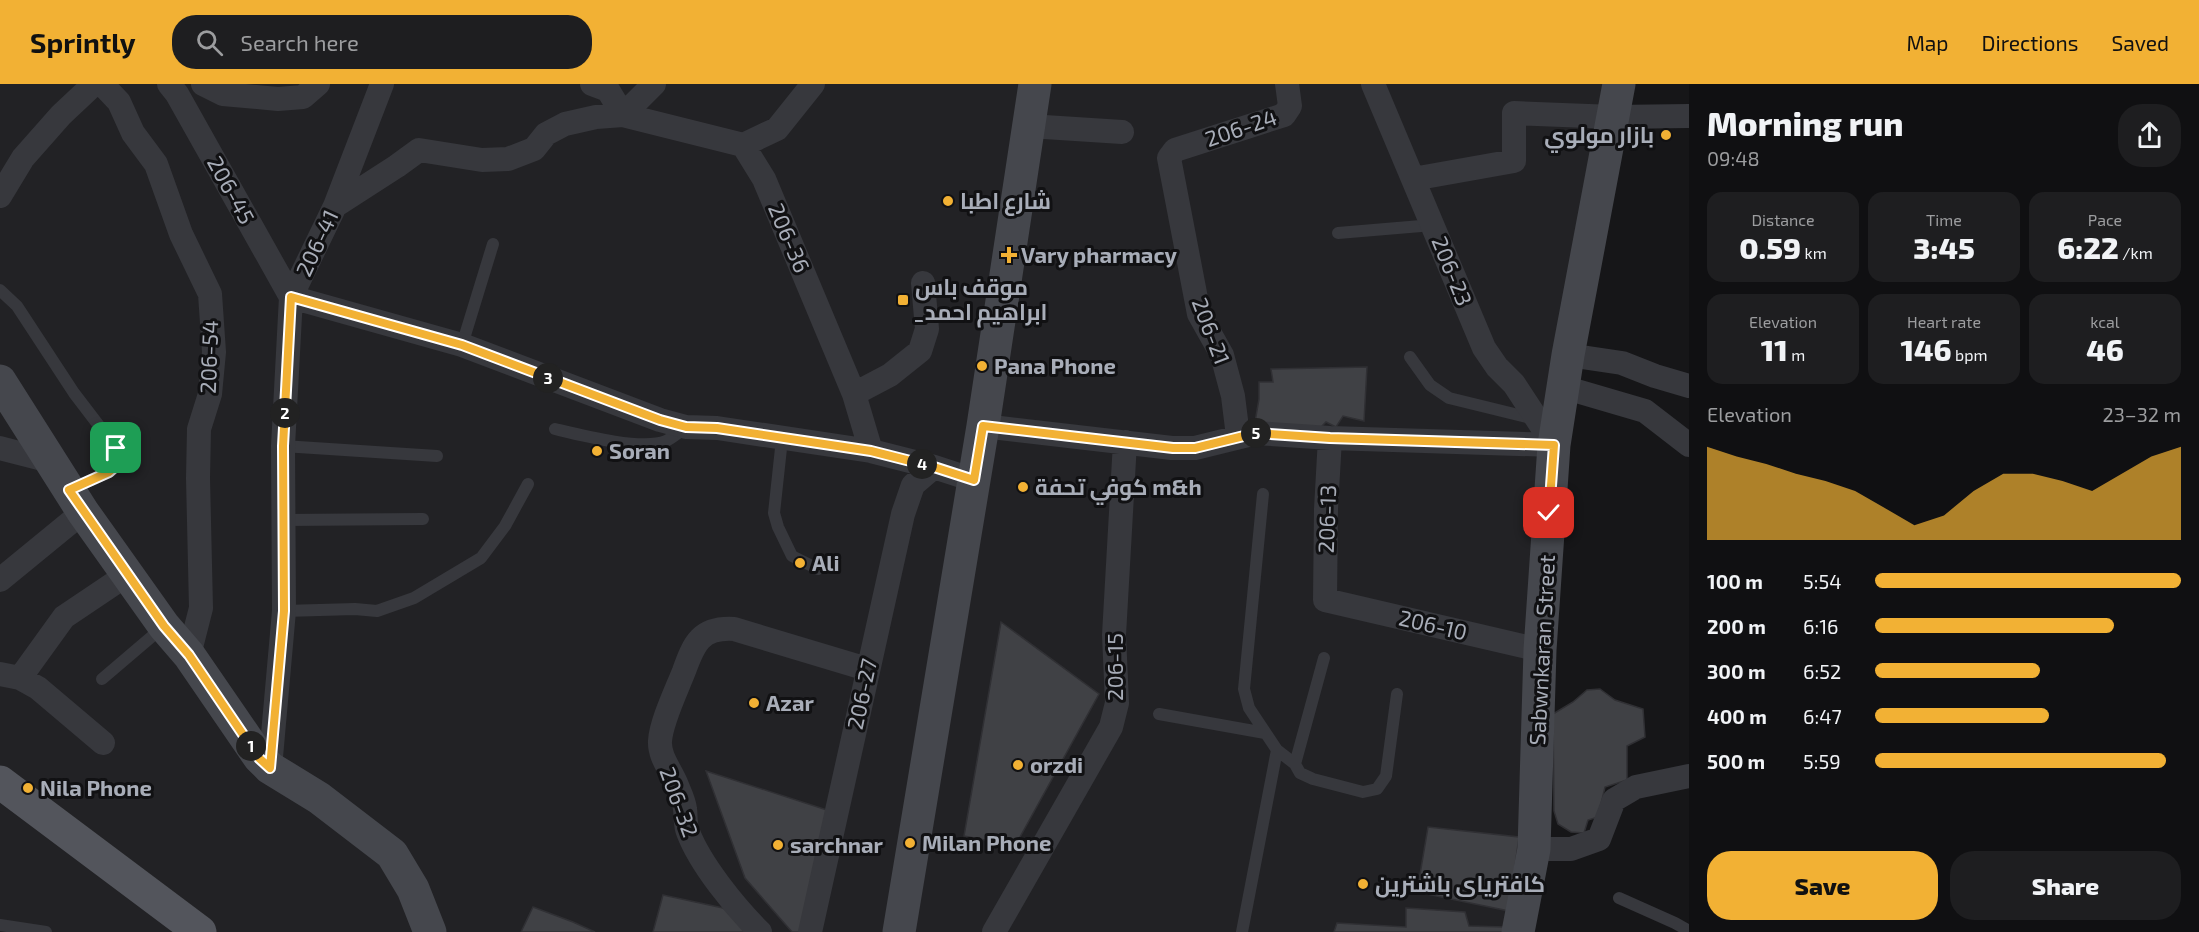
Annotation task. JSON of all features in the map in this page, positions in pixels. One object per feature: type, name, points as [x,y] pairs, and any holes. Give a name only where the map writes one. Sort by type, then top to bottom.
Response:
[{"type":"main road","points":[[899,932],[983,426],[1035,84]]},
{"type":"main road","name":"Sabwnkaran Street","points":[[1518,932],[1534,849],[1545,432],[1563,387],[1619,84]]},
{"type":"main road","points":[[0,381],[76,501],[164,626],[189,655],[259,758],[270,768],[319,798],[392,854],[413,889],[430,932]]},
{"type":"main road","points":[[0,782],[200,932]]},
{"type":"street","points":[[0,196],[23,158],[61,115],[94,84]]},
{"type":"street","name":"206-54","points":[[102,84],[119,102],[133,133],[156,164],[181,234],[210,294],[214,352],[210,394],[200,429],[199,448],[201,608],[189,655]]},
{"type":"street","name":"206-45","points":[[169,84],[177,94],[291,297]]},
{"type":"street","points":[[202,84],[223,94],[278,99],[303,97],[318,84]]},
{"type":"street","name":"206-41","points":[[270,768],[284,611],[283,446],[291,297],[335,206],[382,84]]},
{"type":"street","points":[[591,84],[608,90],[623,115]]},
{"type":"street","points":[[623,115],[654,84]]},
{"type":"street","points":[[335,206],[419,150],[482,160],[508,159],[534,149],[546,134],[565,124],[596,117],[623,115],[743,145],[777,129],[813,84]]},
{"type":"street","name":"206-24","points":[[1169,155],[1175,150],[1284,115],[1290,106],[1287,84]]},
{"type":"street","name":"206-23","points":[[1373,84],[1484,348],[1497,367],[1514,384],[1545,432]]},
{"type":"street","points":[[1413,179],[1514,161],[1514,113],[1614,117],[1689,116]]},
{"type":"street","points":[[1029,126],[1122,132]]},
{"type":"street","name":"206-36","points":[[743,145],[765,179],[854,394],[871,451]]},
{"type":"street","name":"206-21","points":[[1169,155],[1199,314],[1222,355],[1233,396],[1238,436]]},
{"type":"street","points":[[854,394],[890,375],[920,351],[927,329],[923,283]]},
{"type":"street","points":[[291,297],[462,345],[660,420],[686,427],[717,428],[871,451],[974,480]]},
{"type":"street","points":[[1568,355],[1622,363],[1689,386]]},
{"type":"street","points":[[1563,387],[1644,411],[1689,445]]},
{"type":"street","points":[[983,426],[1173,448],[1195,448],[1256,433],[1330,438],[1545,432]]},
{"type":"street","name":"206-13","points":[[1325,600],[1326,509],[1330,438]]},
{"type":"street","name":"206-15","points":[[994,932],[1111,727],[1117,703],[1114,635],[1125,442]]},
{"type":"street","points":[[0,448],[50,461]]},
{"type":"street","name":"206-27","points":[[810,932],[903,514],[913,485],[934,467]]},
{"type":"street","points":[[0,580],[76,501]]},
{"type":"street","points":[[103,743],[38,688],[10,676],[64,617],[128,574]]},
{"type":"street","name":"206-10","points":[[1325,600],[1540,650]]},
{"type":"street","name":"206-32","points":[[760,932],[704,861],[686,829],[685,807],[663,757],[660,741],[689,656],[697,641],[718,628],[734,629],[867,669]]},
{"type":"street","points":[[1534,849],[1571,849],[1599,839],[1614,800],[1636,786],[1689,776]]},
{"type":"lane","points":[[1338,233],[1433,225]]},
{"type":"lane","points":[[462,345],[493,244]]},
{"type":"lane","points":[[0,290],[17,306],[74,393],[116,448],[118,464],[76,501]]},
{"type":"lane","points":[[1410,357],[1430,385],[1449,398],[1545,432]]},
{"type":"lane","points":[[555,429],[596,439],[639,444],[665,441],[686,427]]},
{"type":"lane","points":[[782,438],[774,513],[792,556],[818,569]]},
{"type":"lane","points":[[283,446],[437,456]]},
{"type":"lane","points":[[284,611],[356,609],[377,611],[414,598],[481,558],[505,526],[528,484]]},
{"type":"lane","points":[[1263,494],[1244,689],[1249,708],[1265,734],[1277,750],[1295,764],[1300,773],[1313,779],[1363,792],[1377,789],[1386,776],[1397,694]]},
{"type":"lane","points":[[283,520],[423,519]]},
{"type":"lane","points":[[102,679],[164,626]]},
{"type":"lane","points":[[1295,764],[1324,658]]},
{"type":"lane","points":[[1159,714],[1265,734]]},
{"type":"lane","points":[[1242,932],[1277,750]]},
{"type":"lane","points":[[1619,898],[1675,923],[1689,932]]},
{"type":"lane","points":[[0,925],[46,932]]},
{"type":"shaded area","points":[[0,84],[1620,84],[1568,355],[1518,932],[211,932],[0,771]]},
{"type":"shaded area","points":[[0,777],[204,932],[0,932]]},
{"type":"building","points":[[1367,367],[1364,421],[1343,416],[1336,427],[1326,422],[1319,429],[1255,422],[1259,382],[1273,382],[1271,369]]},
{"type":"building","name":"orzdi","points":[[1001,622],[1099,694],[1015,846],[964,836]]},
{"type":"building","points":[[1600,689],[1615,700],[1643,709],[1645,737],[1627,746],[1627,780],[1605,787],[1598,817],[1588,820],[1584,833],[1571,832],[1558,824],[1554,811],[1553,714],[1587,690]]},
{"type":"building","name":"sarchnar","points":[[706,771],[830,811],[804,932],[792,932],[745,878]]},
{"type":"building","points":[[1428,827],[1519,837],[1509,911],[1417,892]]},
{"type":"building","points":[[663,895],[723,908],[752,932],[653,932]]},
{"type":"building","points":[[533,907],[573,922],[595,932],[521,932]]},
{"type":"building","points":[[1406,908],[1465,912],[1469,926],[1506,927],[1505,932],[1334,932],[1337,923],[1406,927]]},
{"type":"place","name":"بازار مولوي","points":[[1666,135]]},
{"type":"place","name":"شارع اطبا","points":[[948,201]]},
{"type":"place","name":"Vary pharmacy","points":[[1009,255]]},
{"type":"place","name":"موقف باس _ابراهیم احمد","points":[[903,300]]},
{"type":"place","name":"Pana Phone","points":[[982,366]]},
{"type":"place","name":"Soran","points":[[597,451]]},
{"type":"place","name":"كوفي تحفة m&h","points":[[1023,487]]},
{"type":"place","name":"Ali","points":[[800,563]]},
{"type":"place","name":"Azar","points":[[754,703]]},
{"type":"place","name":"orzdi","points":[[1018,765]]},
{"type":"place","name":"Nila Phone","points":[[28,788]]},
{"type":"place","name":"Milan Phone","points":[[910,843]]},
{"type":"place","name":"sarchnar","points":[[778,845]]},
{"type":"place","name":"كافترياى باشترين","points":[[1363,884]]},
{"type":"route","points":[[116,448],[118,464],[109,472],[69,490],[164,626],[189,655],[259,758],[270,768],[284,611],[283,446],[291,297],[462,345],[660,420],[686,427],[717,428],[871,451],[974,480],[983,426],[1173,448],[1195,448],[1256,433],[1330,438],[1554,445],[1549,513]]}]
